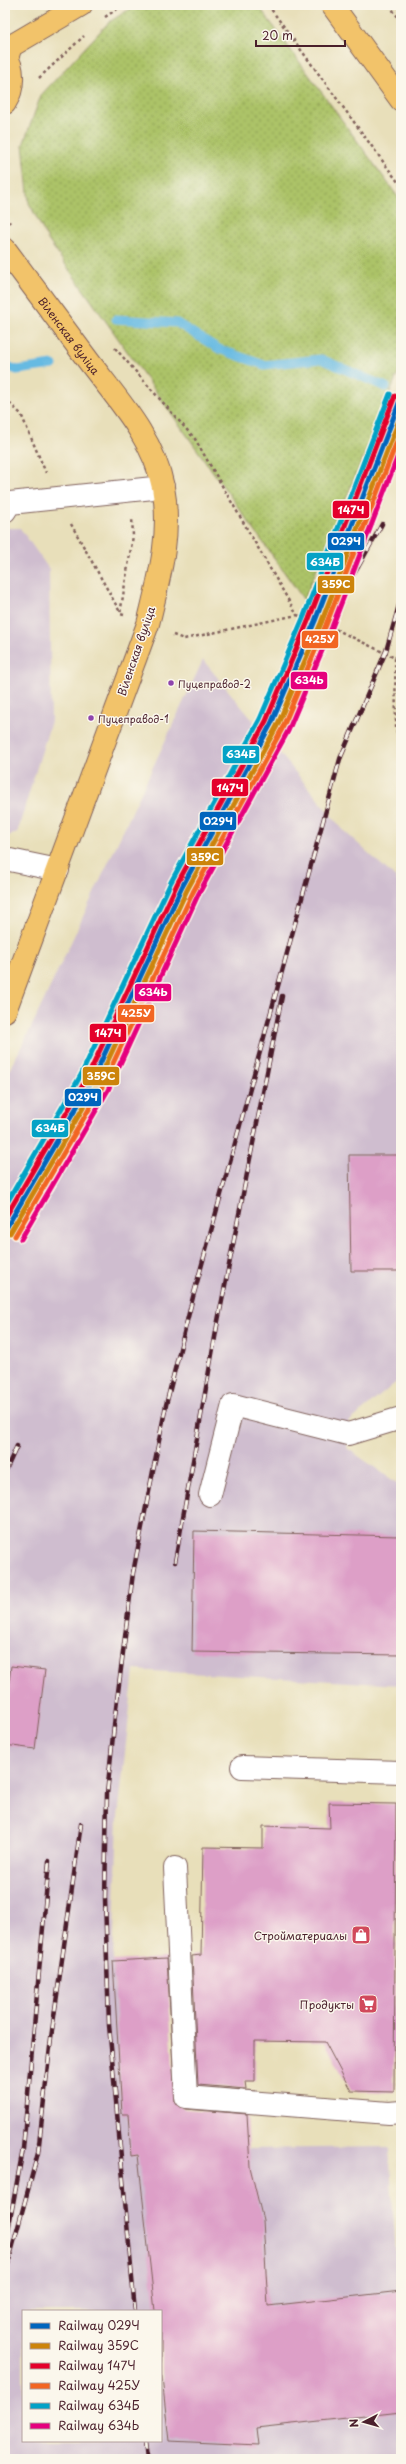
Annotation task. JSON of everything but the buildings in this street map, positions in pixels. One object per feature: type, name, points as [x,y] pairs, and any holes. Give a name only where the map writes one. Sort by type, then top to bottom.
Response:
[{"type":"main road","points":[[5,103],[12,85],[10,48],[81,5]]},
{"type":"main road","points":[[332,5],[401,100]]},
{"type":"main road","name":"Віленская вуліца","points":[[5,249],[131,418],[152,452],[163,487],[165,523],[164,558],[148,624],[5,1011]]},
{"type":"lane","points":[[7,506],[163,487]]},
{"type":"lane","points":[[5,859],[58,870]]},
{"type":"lane","points":[[210,1494],[233,1405],[348,1434],[401,1418]]},
{"type":"lane","points":[[242,1767],[401,1772]]},
{"type":"lane","points":[[175,1868],[186,2097],[388,2113],[401,2112]]},
{"type":"path","points":[[103,18],[123,5]]},
{"type":"path","points":[[268,5],[401,186]]},
{"type":"path","points":[[389,5],[401,22]]},
{"type":"path","points":[[36,82],[86,34]]},
{"type":"path","points":[[5,216],[14,228]]},
{"type":"path","points":[[113,346],[195,439],[297,615],[327,625],[401,660]]},
{"type":"path","points":[[395,658],[401,653]]},
{"type":"path","points":[[395,658],[396,726],[401,764]]},
{"type":"path","points":[[401,1877],[398,2088],[401,2087]]},
{"type":"shaded area","points":[[5,528],[20,528],[49,569],[51,721],[17,833],[5,837]]},
{"type":"shaded area","points":[[203,660],[344,831],[396,878],[401,893],[401,1378],[349,1422],[347,1448],[401,1486],[401,1685],[134,1670],[118,1817],[113,1961],[122,2114],[128,2114],[131,2156],[246,2149],[389,2147],[401,2336],[401,2459],[5,2459],[5,1078],[30,1030]]},
{"type":"green space","points":[[136,5],[258,5],[401,201],[401,366],[304,600],[48,240],[29,203],[23,145],[41,95],[109,22]]},
{"type":"waterway","points":[[116,319],[177,323],[219,349],[264,365],[321,359],[386,387]]},
{"type":"waterway","points":[[5,365],[17,370],[53,365]]},
{"type":"railway","points":[[271,724],[382,524]]},
{"type":"railway","points":[[135,2310],[109,2025],[105,1898],[107,1794],[133,1573],[166,1405],[193,1297],[340,759],[386,651],[401,598]]},
{"type":"railway","points":[[175,1562],[217,1326],[282,996]]},
{"type":"railway","points":[[5,1472],[17,1446]]},
{"type":"railway","points":[[5,2275],[38,2153],[51,2038],[81,1824]]},
{"type":"railway","points":[[5,2247],[23,2149],[49,1861]]},
{"type":"railway","points":[[145,2442],[147,2459]]},
{"type":"rail line","name":"634Б","points":[[5,1206],[81,1075],[171,882],[260,719],[304,616],[390,394]]},
{"type":"rail line","name":"147Ч","points":[[5,1218],[87,1078],[177,884],[266,721],[309,619],[395,396]]},
{"type":"rail line","name":"029Ч","points":[[5,1230],[92,1081],[182,887],[271,724],[315,621],[401,398]]},
{"type":"rail line","name":"359С","points":[[10,1233],[97,1084],[187,890],[277,726],[321,623],[401,415]]},
{"type":"rail line","name":"425У","points":[[15,1236],[102,1087],[193,892],[282,729],[326,625],[401,431]]},
{"type":"rail line","name":"634Ь","points":[[21,1239],[108,1090],[198,895],[288,731],[332,627],[401,448]]},
{"type":"place","name":"Пуцеправод-2","points":[[171,683]]},
{"type":"place","name":"Пуцеправод-1","points":[[91,718]]},
{"type":"place","name":"Стройматериалы","points":[[361,1935]]},
{"type":"place","name":"Продукты","points":[[368,2004]]}]
